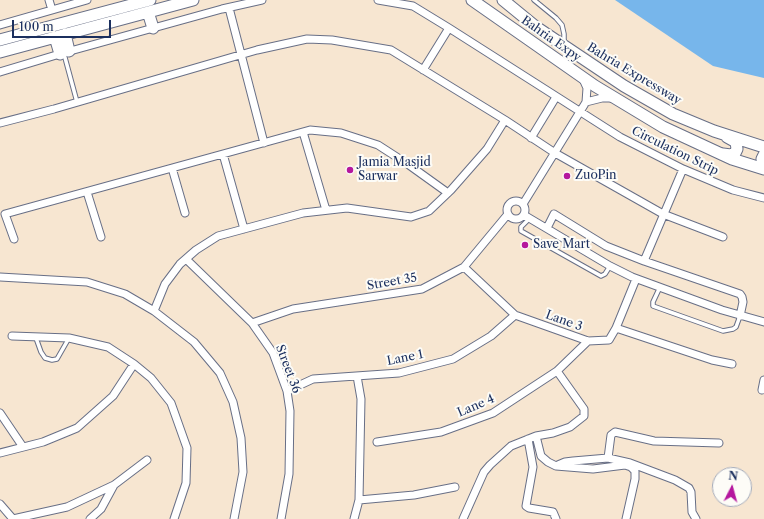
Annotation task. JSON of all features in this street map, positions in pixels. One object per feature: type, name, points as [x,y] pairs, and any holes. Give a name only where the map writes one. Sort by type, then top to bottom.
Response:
[{"type":"main road","points":[[0,40],[149,0]]},
{"type":"main road","points":[[0,52],[193,0]]},
{"type":"main road","name":"Bahria Expy","points":[[472,0],[616,99]]},
{"type":"main road","name":"Bahria Expressway","points":[[503,0],[536,27],[564,46],[636,93],[673,114],[714,131],[764,147]]},
{"type":"main road","points":[[148,12],[153,28]]},
{"type":"main road","points":[[60,36],[64,52]]},
{"type":"main road","points":[[616,99],[663,127],[717,153],[764,169]]},
{"type":"main road","points":[[714,131],[736,142],[738,146],[736,151],[731,155],[717,153]]},
{"type":"main road","points":[[764,155],[762,159],[764,165]]},
{"type":"street","points":[[49,0],[52,10]]},
{"type":"street","points":[[0,26],[87,0]]},
{"type":"street","points":[[0,72],[64,52],[262,0]]},
{"type":"street","name":"Circulation Strip","points":[[378,0],[413,6],[620,137],[683,169],[733,190],[764,198]]},
{"type":"street","points":[[229,8],[264,143]]},
{"type":"street","points":[[424,70],[449,28]]},
{"type":"street","points":[[0,123],[241,55],[307,39],[332,40],[391,50],[505,120],[555,153],[663,214],[723,237]]},
{"type":"street","points":[[523,204],[586,102],[587,88],[582,77]]},
{"type":"street","points":[[531,138],[556,97]]},
{"type":"street","points":[[586,102],[602,98],[616,99]]},
{"type":"street","points":[[154,311],[165,284],[180,264],[196,250],[218,236],[303,213],[326,210],[347,208],[411,217],[429,211],[448,193],[487,149],[505,120]]},
{"type":"street","points":[[14,239],[5,214],[310,130],[341,133],[378,145],[448,193]]},
{"type":"street","points":[[303,132],[326,210]]},
{"type":"street","points":[[223,154],[244,229]]},
{"type":"street","points":[[172,168],[185,213]]},
{"type":"street","points":[[644,261],[683,169]]},
{"type":"street","points":[[87,192],[101,236]]},
{"type":"street","points":[[527,216],[517,219],[512,218],[508,214],[507,208],[510,203],[518,201],[523,204],[527,216],[610,266],[636,279],[740,316],[764,322]]},
{"type":"street","name":"Street 35","points":[[252,323],[293,310],[422,289],[464,267],[508,214]]},
{"type":"street","points":[[547,228],[554,214],[606,246],[644,261],[740,294],[743,302],[740,316]]},
{"type":"street","name":"Street 36","points":[[186,259],[252,323],[273,353],[287,391],[290,411],[289,474],[281,519]]},
{"type":"street","name":"Lane 3","points":[[464,267],[515,315],[588,341],[609,340],[616,328],[636,279]]},
{"type":"street","points":[[0,277],[87,282],[125,294],[154,311],[194,342],[220,373],[233,402],[241,438],[243,472],[234,519]]},
{"type":"street","name":"Lane 1","points":[[287,391],[313,379],[399,373],[453,359],[491,336],[515,315]]},
{"type":"street","points":[[616,328],[712,360],[732,364]]},
{"type":"street","points":[[12,336],[69,338],[108,347],[134,364],[151,378],[172,403],[187,448],[186,483],[174,519]]},
{"type":"street","name":"Lane 4","points":[[377,442],[441,432],[493,413],[557,371],[588,341]]},
{"type":"street","points":[[0,453],[43,442],[77,428],[112,396],[134,364]]},
{"type":"street","points":[[463,519],[484,472],[511,446],[536,436],[553,433],[570,427],[584,416],[584,409],[557,371]]},
{"type":"street","points":[[354,519],[359,500],[361,399],[357,376]]},
{"type":"street","points":[[762,390],[764,380]]},
{"type":"street","points":[[0,413],[23,446]]},
{"type":"street","points":[[608,458],[612,435],[615,432],[654,441],[719,443]]},
{"type":"street","points":[[536,436],[541,456],[556,466],[593,469],[625,465],[631,467],[635,471],[635,479],[626,519]]},
{"type":"street","points":[[528,439],[533,467],[526,506],[529,508],[553,512],[556,519]]},
{"type":"street","points":[[556,466],[565,462],[608,458],[630,463],[650,470],[675,480],[689,488],[691,492],[692,512],[696,519]]},
{"type":"street","points":[[0,504],[13,519],[67,507],[114,485],[147,460]]},
{"type":"street","points":[[90,519],[101,509],[114,485]]},
{"type":"street","points":[[359,500],[414,495],[455,487]]},
{"type":"lane","points":[[534,0],[556,18],[562,25],[564,46]]},
{"type":"lane","points":[[64,52],[77,102]]},
{"type":"lane","points":[[527,216],[521,227],[521,231],[601,276],[605,274],[610,266]]},
{"type":"lane","points":[[660,287],[653,302],[653,306],[723,331],[733,329],[736,326],[740,316]]},
{"type":"lane","points":[[36,338],[41,352],[46,358],[52,360],[57,359],[69,338]]},
{"type":"water","points":[[615,0],[764,0],[764,78],[713,66]]},
{"type":"place","name":"Jamia Masjid Sarwar","points":[[350,170]]},
{"type":"place","name":"ZuoPin","points":[[567,176]]},
{"type":"place","name":"Save Mart","points":[[525,245]]}]
